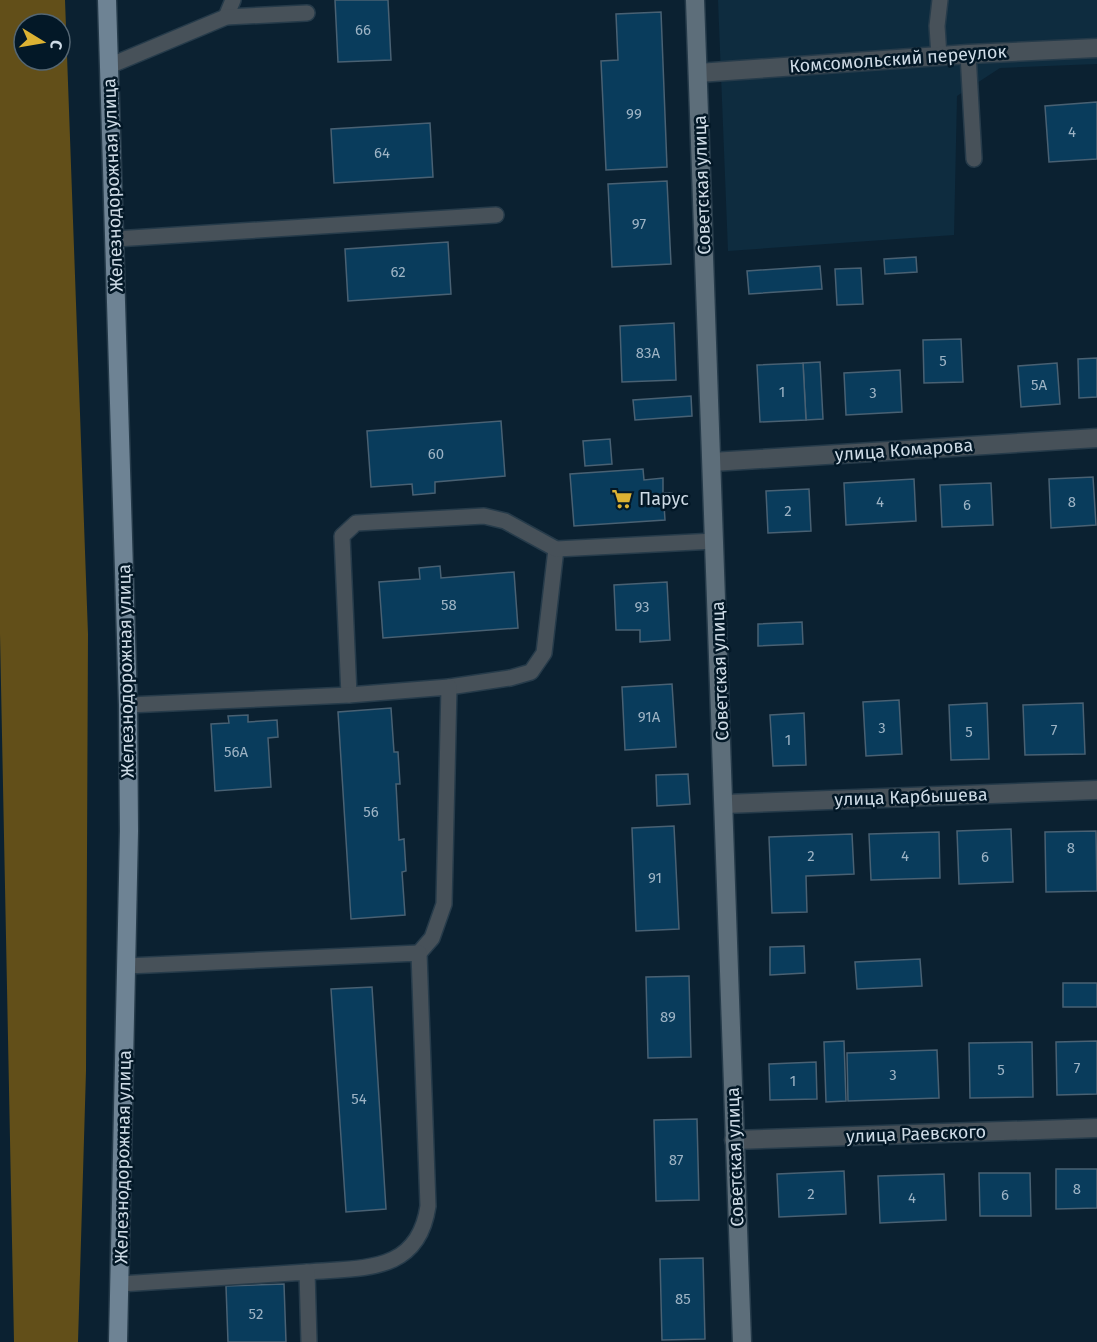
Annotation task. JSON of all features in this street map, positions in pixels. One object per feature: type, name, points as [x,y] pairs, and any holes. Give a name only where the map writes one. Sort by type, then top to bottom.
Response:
[{"type":"main road","name":"Железнодорожная улица","points":[[107,0],[128,705],[127,966],[118,1342]]},
{"type":"street","name":"Советская улица","points":[[696,0],[742,1342]]},
{"type":"street","name":"Комсомольский переулок","points":[[698,73],[968,54],[1097,48]]},
{"type":"street","name":"улица Комарова","points":[[712,462],[1097,438]]},
{"type":"street","name":"улица Карбышева","points":[[725,804],[1097,790]]},
{"type":"street","name":"улица Раевского","points":[[734,1140],[1097,1128]]},
{"type":"lane","points":[[226,18],[233,0]]},
{"type":"lane","points":[[939,56],[937,26],[940,0]]},
{"type":"lane","points":[[109,66],[226,18],[307,13]]},
{"type":"lane","points":[[968,54],[975,159]]},
{"type":"lane","points":[[115,239],[496,215]]},
{"type":"lane","points":[[349,695],[342,536],[356,524],[484,516],[505,521],[556,549],[715,541]]},
{"type":"lane","points":[[128,705],[349,695],[449,687],[510,678],[531,672],[544,653],[556,549]]},
{"type":"lane","points":[[120,1284],[379,1266],[396,1259],[417,1240],[425,1223],[428,1206],[419,953],[432,938],[444,903],[449,687]]},
{"type":"lane","points":[[127,966],[419,953]]},
{"type":"lane","points":[[307,1272],[309,1342]]},
{"type":"shaded area","points":[[0,0],[65,0],[65,12],[12,12],[12,72],[68,72],[88,634],[86,1071],[78,1342],[14,1342],[0,634]]},
{"type":"shaded area","points":[[718,0],[1097,0],[1097,64],[1000,68],[957,96],[954,235],[728,251]]},
{"type":"building","points":[[335,0],[388,0],[391,60],[338,62]]},
{"type":"building","points":[[661,12],[667,167],[606,170],[601,61],[618,60],[616,14]]},
{"type":"building","points":[[1097,102],[1097,159],[1049,162],[1045,106]]},
{"type":"building","points":[[430,123],[433,177],[334,183],[331,129]]},
{"type":"building","points":[[667,181],[671,264],[612,267],[608,184]]},
{"type":"building","points":[[448,242],[451,294],[348,301],[345,249]]},
{"type":"building","points":[[916,257],[917,272],[885,274],[884,259]]},
{"type":"building","points":[[820,266],[822,289],[749,294],[747,271]]},
{"type":"building","points":[[861,268],[863,304],[837,305],[835,269]]},
{"type":"building","points":[[674,323],[676,380],[622,382],[620,326]]},
{"type":"building","points":[[961,339],[963,382],[924,383],[923,340]]},
{"type":"building","points":[[1097,358],[1097,397],[1079,398],[1078,359]]},
{"type":"building","points":[[820,362],[823,419],[806,420],[803,363]]},
{"type":"building","points":[[803,363],[806,420],[760,422],[757,365]]},
{"type":"building","points":[[1057,363],[1060,404],[1021,407],[1018,366]]},
{"type":"building","points":[[900,370],[902,412],[846,415],[844,373]]},
{"type":"building","points":[[691,396],[692,416],[635,420],[633,400]]},
{"type":"building","points":[[501,421],[505,476],[435,482],[435,493],[413,495],[412,484],[371,487],[367,431]]},
{"type":"building","points":[[610,439],[612,464],[585,466],[583,441]]},
{"type":"building","name":"Парус","points":[[643,469],[644,480],[663,478],[663,493],[672,493],[673,504],[664,505],[665,520],[574,526],[570,474]]},
{"type":"building","points":[[1093,477],[1096,525],[1051,528],[1049,479]]},
{"type":"building","points":[[914,479],[916,521],[846,525],[844,483]]},
{"type":"building","points":[[991,483],[993,525],[942,527],[940,485]]},
{"type":"building","points":[[809,489],[811,531],[768,533],[766,491]]},
{"type":"building","points":[[440,566],[441,578],[514,572],[518,628],[383,638],[379,582],[420,579],[419,568]]},
{"type":"building","points":[[667,582],[670,640],[640,642],[640,630],[616,630],[614,585]]},
{"type":"building","points":[[802,622],[803,644],[758,646],[758,624]]},
{"type":"building","points":[[672,684],[676,747],[625,750],[622,687]]},
{"type":"building","points":[[899,700],[902,754],[866,756],[863,702]]},
{"type":"building","points":[[987,703],[989,759],[951,760],[949,705]]},
{"type":"building","points":[[1083,703],[1085,754],[1025,755],[1023,705]]},
{"type":"building","points":[[391,708],[394,752],[398,752],[400,784],[396,784],[399,840],[404,839],[406,871],[402,872],[405,915],[351,919],[338,712]]},
{"type":"building","points":[[804,713],[806,765],[773,766],[770,715]]},
{"type":"building","points":[[248,715],[248,722],[277,720],[278,737],[268,738],[271,787],[215,791],[211,724],[229,723],[228,716]]},
{"type":"building","points":[[688,774],[690,804],[657,806],[656,775]]},
{"type":"building","points":[[674,826],[679,929],[636,931],[632,828]]},
{"type":"building","points":[[1011,829],[1013,882],[959,884],[957,831]]},
{"type":"building","points":[[1096,831],[1097,891],[1046,892],[1045,832]]},
{"type":"building","points":[[939,832],[940,878],[871,880],[869,834]]},
{"type":"building","points":[[852,834],[854,874],[806,876],[807,912],[772,913],[769,837]]},
{"type":"building","points":[[804,946],[805,973],[770,975],[770,947]]},
{"type":"building","points":[[920,959],[922,986],[857,989],[855,962]]},
{"type":"building","points":[[689,976],[691,1057],[648,1058],[646,977]]},
{"type":"building","points":[[1063,983],[1097,983],[1097,1007],[1063,1007]]},
{"type":"building","points":[[372,987],[386,1209],[346,1212],[331,989]]},
{"type":"building","points":[[844,1041],[846,1101],[826,1102],[824,1042]]},
{"type":"building","points":[[1097,1041],[1097,1094],[1057,1095],[1056,1042]]},
{"type":"building","points":[[1032,1042],[1033,1097],[970,1098],[969,1043]]},
{"type":"building","points":[[937,1050],[939,1098],[848,1101],[847,1053]]},
{"type":"building","points":[[816,1062],[817,1099],[770,1100],[769,1064]]},
{"type":"building","points":[[697,1119],[699,1200],[656,1201],[654,1120]]},
{"type":"building","points":[[1056,1169],[1097,1169],[1097,1208],[1056,1209]]},
{"type":"building","points":[[844,1171],[846,1214],[779,1217],[777,1174]]},
{"type":"building","points":[[979,1173],[1030,1173],[1031,1216],[980,1216]]},
{"type":"building","points":[[944,1174],[946,1220],[880,1223],[878,1176]]},
{"type":"building","points":[[703,1258],[705,1339],[662,1340],[660,1259]]},
{"type":"building","points":[[284,1284],[286,1342],[228,1342],[226,1286]]},
{"type":"place","name":"Парус","points":[[622,499]]}]
